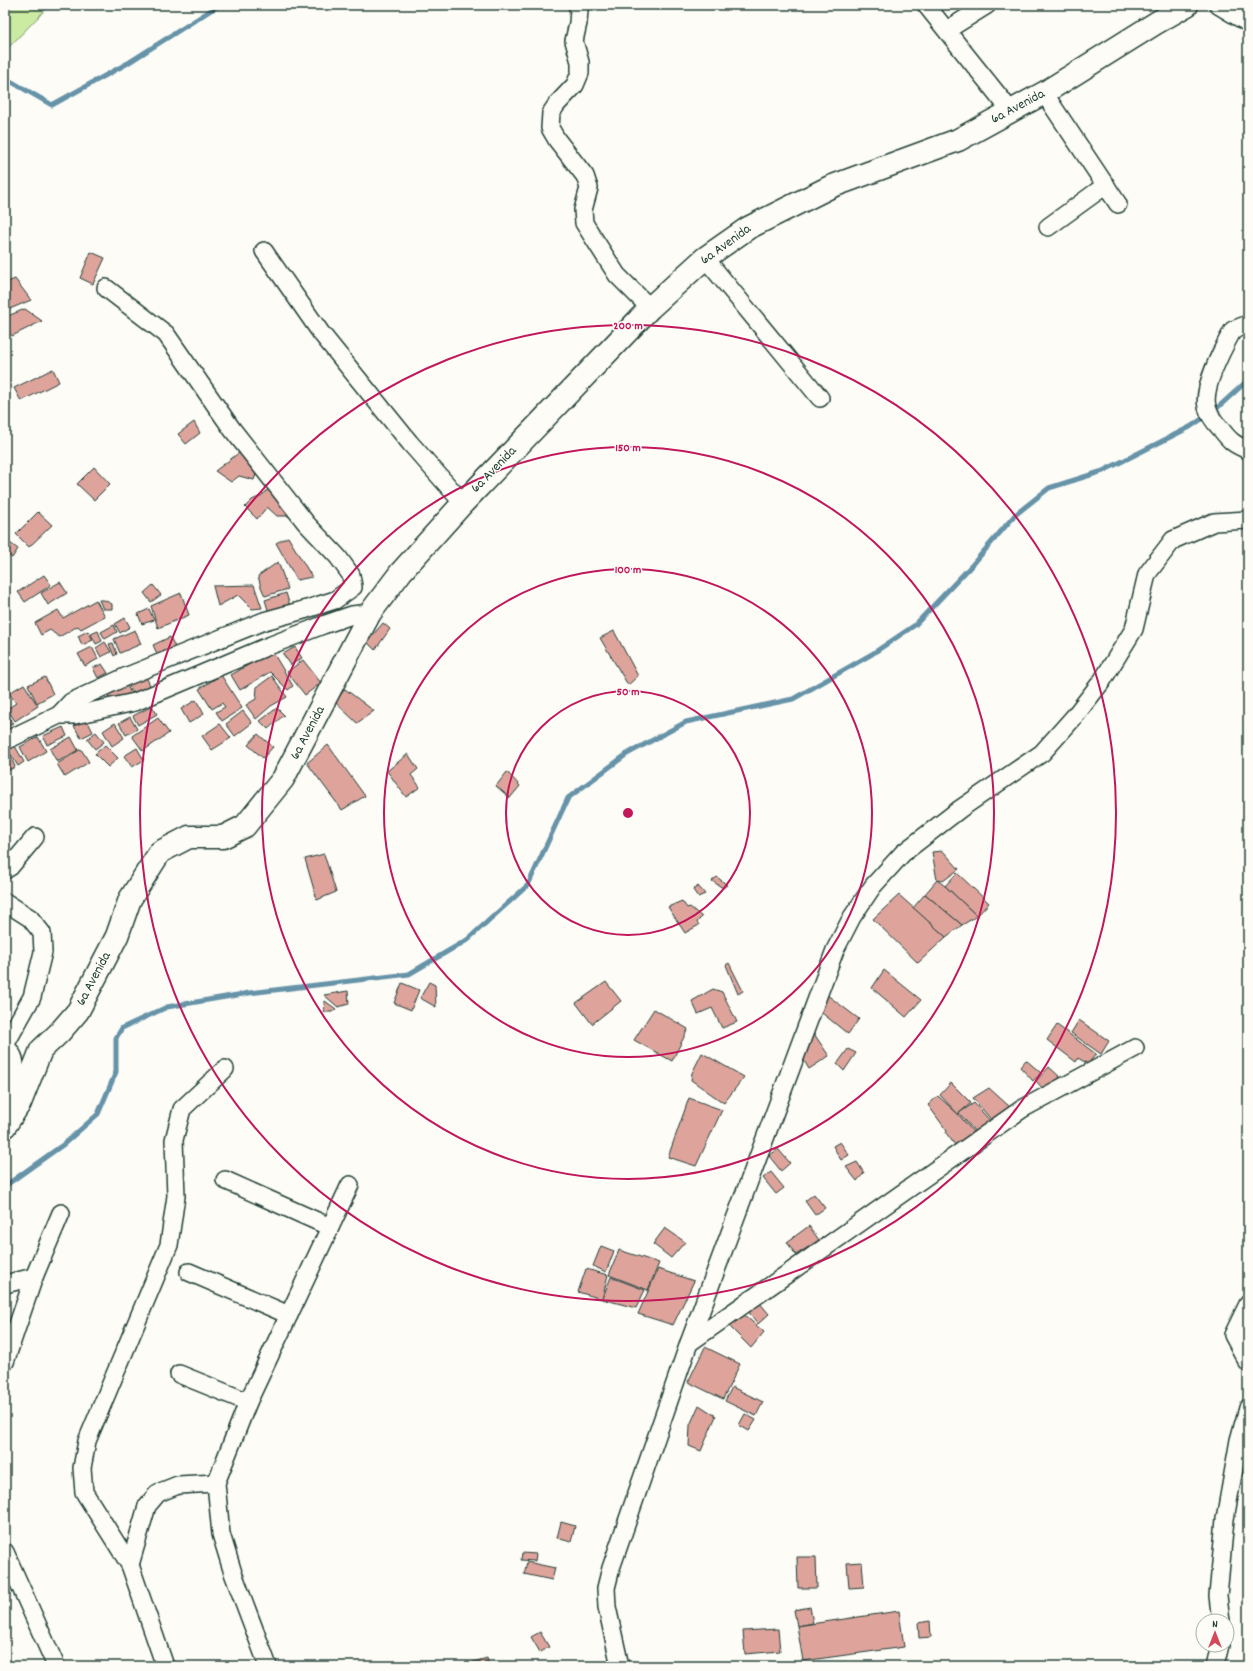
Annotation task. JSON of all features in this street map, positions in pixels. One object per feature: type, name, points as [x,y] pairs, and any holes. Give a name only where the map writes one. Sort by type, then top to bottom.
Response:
[{"type":"street","points":[[577,5],[579,10],[578,23],[574,41],[580,62],[580,73],[575,85],[557,104],[551,113],[550,128],[557,140],[585,176],[589,188],[583,210],[584,223],[617,275],[650,308]]},
{"type":"street","points":[[926,5],[1010,110]]},
{"type":"street","points":[[947,30],[987,5]]},
{"type":"street","name":"6a Avenida","points":[[5,1126],[20,1103],[41,1050],[59,1034],[78,1011],[117,936],[130,899],[160,852],[189,837],[223,837],[245,826],[283,779],[361,614],[401,572],[463,502],[650,308],[705,258],[748,228],[830,187],[958,140],[1010,110],[1044,93],[1187,5]]},
{"type":"street","points":[[1218,5],[1248,23]]},
{"type":"street","points":[[1044,93],[1118,204]]},
{"type":"street","points":[[1048,226],[1106,185]]},
{"type":"street","points":[[264,251],[321,333],[410,443],[463,502]]},
{"type":"street","points":[[705,258],[820,398]]},
{"type":"street","points":[[5,741],[59,715],[71,702],[125,677],[264,621],[307,610],[335,600],[353,587],[351,575],[338,557],[306,523],[232,429],[166,334],[106,288]]},
{"type":"street","points":[[1248,324],[1233,330],[1219,355],[1206,393],[1207,408],[1216,424],[1232,444],[1248,450]]},
{"type":"street","points":[[620,1666],[607,1607],[606,1588],[611,1568],[689,1343],[835,950],[852,917],[873,886],[903,853],[960,809],[1042,753],[1074,717],[1102,680],[1134,629],[1146,574],[1173,540],[1214,522],[1248,520]]},
{"type":"street","points":[[335,600],[361,614]]},
{"type":"street","points":[[59,715],[75,714],[135,702],[266,647],[361,614]]},
{"type":"street","points":[[5,870],[10,867],[35,837]]},
{"type":"street","points":[[5,902],[30,918],[42,933],[43,952],[32,997],[5,1045],[14,1058],[14,1076],[10,1092],[5,1099]]},
{"type":"street","points":[[689,1343],[1022,1109],[1135,1048]]},
{"type":"street","points":[[165,1666],[130,1565],[84,1492],[82,1468],[87,1441],[169,1245],[176,1196],[174,1140],[182,1109],[225,1069]]},
{"type":"street","points":[[225,1180],[330,1227]]},
{"type":"street","points":[[268,1666],[233,1573],[221,1534],[216,1483],[248,1402],[350,1185]]},
{"type":"street","points":[[5,1362],[34,1277],[61,1213]]},
{"type":"street","points":[[189,1272],[289,1315]]},
{"type":"street","points":[[5,1284],[34,1277]]},
{"type":"street","points":[[1248,1304],[1233,1335],[1248,1363]]},
{"type":"street","points":[[179,1374],[248,1402]]},
{"type":"street","points":[[1220,1613],[1218,1596],[1225,1519],[1239,1440],[1248,1408]]},
{"type":"street","points":[[130,1565],[147,1506],[158,1493],[178,1485],[216,1483]]},
{"type":"street","points":[[5,1552],[56,1666]]},
{"type":"street","points":[[1215,1666],[1218,1653]]},
{"type":"green space","points":[[5,5],[50,5],[5,51]]},
{"type":"building","points":[[91,252],[105,258],[93,284],[80,278]]},
{"type":"building","points":[[15,279],[31,300],[5,311],[5,283]]},
{"type":"building","points":[[25,309],[42,321],[12,336],[5,327],[5,317]]},
{"type":"building","points":[[53,369],[59,382],[21,401],[14,388]]},
{"type":"building","points":[[194,422],[200,433],[186,444],[178,434]]},
{"type":"building","points":[[240,452],[257,471],[254,480],[239,476],[231,482],[215,471]]},
{"type":"building","points":[[94,467],[110,484],[94,500],[77,484]]},
{"type":"building","points":[[272,486],[290,516],[277,516],[267,507],[257,519],[245,507],[252,500],[261,496]]},
{"type":"building","points":[[38,512],[52,525],[29,547],[16,534]]},
{"type":"building","points":[[288,537],[312,577],[297,580],[276,543]]},
{"type":"building","points":[[6,540],[18,549],[12,558],[5,553]]},
{"type":"building","points":[[278,562],[288,589],[265,596],[258,576]]},
{"type":"building","points":[[44,575],[51,585],[25,602],[18,592]]},
{"type":"building","points":[[60,582],[67,593],[48,605],[41,593]]},
{"type":"building","points":[[153,585],[161,595],[151,602],[144,593]]},
{"type":"building","points":[[254,585],[262,608],[252,609],[238,595],[218,606],[213,586]]},
{"type":"building","points":[[181,593],[189,615],[158,628],[151,606]]},
{"type":"building","points":[[286,593],[290,606],[269,613],[265,600]]},
{"type":"building","points":[[96,600],[105,616],[81,629],[78,626],[59,637],[50,630],[41,635],[35,623],[58,610],[63,618]]},
{"type":"building","points":[[99,600],[104,600],[112,604],[112,609],[103,609]]},
{"type":"building","points":[[149,609],[154,620],[142,624],[138,614]]},
{"type":"building","points":[[125,618],[130,627],[120,633],[115,624]]},
{"type":"building","points":[[383,623],[390,629],[375,650],[367,642]]},
{"type":"building","points":[[114,625],[117,632],[105,639],[101,632]]},
{"type":"building","points":[[135,630],[141,644],[120,653],[114,639]]},
{"type":"building","points":[[88,631],[93,640],[82,645],[78,636]]},
{"type":"building","points":[[98,631],[102,641],[96,644],[91,634]]},
{"type":"building","points":[[614,631],[638,676],[628,685],[600,638]]},
{"type":"building","points":[[170,637],[176,649],[159,658],[153,645]]},
{"type":"building","points":[[105,642],[111,652],[101,657],[96,648]]},
{"type":"building","points":[[113,643],[117,654],[114,656],[109,644]]},
{"type":"building","points":[[92,647],[98,659],[85,666],[78,654]]},
{"type":"building","points":[[295,647],[302,658],[291,665],[283,654]]},
{"type":"building","points":[[272,651],[293,686],[288,690],[270,672],[240,690],[231,675]]},
{"type":"building","points":[[303,660],[321,683],[305,695],[287,672]]},
{"type":"building","points":[[102,664],[108,673],[98,678],[93,668]]},
{"type":"building","points":[[145,675],[152,689],[134,697],[128,683]]},
{"type":"building","points":[[221,675],[242,708],[222,721],[216,712],[225,707],[222,703],[212,709],[199,689]]},
{"type":"building","points":[[272,676],[287,697],[271,706],[256,719],[246,705],[256,699],[257,687]]},
{"type":"building","points":[[45,677],[53,694],[37,703],[28,685]]},
{"type":"building","points":[[24,684],[38,706],[15,721],[7,709],[16,703],[9,693]]},
{"type":"building","points":[[127,685],[131,694],[110,702],[107,693]]},
{"type":"building","points":[[345,689],[374,711],[357,723],[335,702]]},
{"type":"building","points":[[196,700],[204,714],[189,723],[181,709]]},
{"type":"building","points":[[152,706],[157,714],[138,725],[133,716]]},
{"type":"building","points":[[277,708],[284,715],[268,729],[260,721]]},
{"type":"building","points":[[243,711],[252,723],[235,736],[226,724]]},
{"type":"building","points":[[5,712],[13,723],[5,728]]},
{"type":"building","points":[[130,717],[137,729],[126,735],[119,723]]},
{"type":"building","points":[[158,718],[169,733],[143,751],[132,736]]},
{"type":"building","points":[[87,720],[93,732],[81,738],[74,726]]},
{"type":"building","points":[[115,723],[124,738],[112,746],[103,731]]},
{"type":"building","points":[[220,724],[231,738],[212,750],[202,736]]},
{"type":"building","points":[[63,727],[67,736],[47,745],[43,736]]},
{"type":"building","points":[[96,732],[104,742],[95,749],[87,739]]},
{"type":"building","points":[[258,734],[273,747],[263,758],[248,745]]},
{"type":"building","points":[[38,737],[46,751],[28,762],[20,747]]},
{"type":"building","points":[[71,737],[78,750],[57,762],[50,749]]},
{"type":"building","points":[[105,745],[118,758],[108,767],[95,754]]},
{"type":"building","points":[[328,745],[365,796],[342,810],[307,763]]},
{"type":"building","points":[[15,746],[24,762],[18,766],[8,750]]},
{"type":"building","points":[[137,748],[144,760],[132,767],[124,756]]},
{"type":"building","points":[[81,749],[89,762],[65,777],[57,764]]},
{"type":"building","points":[[8,750],[15,767],[5,772],[5,752]]},
{"type":"building","points":[[408,754],[418,769],[411,775],[420,787],[406,797],[387,771]]},
{"type":"building","points":[[507,772],[520,786],[510,798],[496,786]]},
{"type":"building","points":[[943,851],[959,869],[943,881],[937,880],[932,852]]},
{"type":"building","points":[[324,854],[336,892],[317,900],[305,859]]},
{"type":"building","points":[[957,873],[989,903],[977,916],[945,886]]},
{"type":"building","points":[[717,877],[727,885],[723,888],[712,881]]},
{"type":"building","points":[[937,880],[977,916],[962,925],[925,894]]},
{"type":"building","points":[[698,886],[705,894],[698,897],[693,890]]},
{"type":"building","points":[[925,894],[962,925],[946,937],[913,908]]},
{"type":"building","points":[[899,895],[946,937],[918,963],[873,919]]},
{"type":"building","points":[[682,901],[687,908],[690,907],[702,917],[697,922],[699,925],[685,933],[668,907]]},
{"type":"building","points":[[729,963],[743,991],[738,994],[726,965]]},
{"type":"building","points":[[884,970],[921,1000],[906,1017],[872,988]]},
{"type":"building","points":[[429,982],[435,985],[436,1007],[420,998]]},
{"type":"building","points":[[606,982],[621,1001],[592,1024],[576,1003]]},
{"type":"building","points":[[402,983],[419,990],[411,1010],[394,1003]]},
{"type":"building","points":[[713,989],[722,992],[737,1022],[722,1028],[712,1008],[698,1014],[692,1001]]},
{"type":"building","points":[[348,991],[349,1004],[338,1007],[324,995]]},
{"type":"building","points":[[822,991],[859,1019],[848,1034],[817,1009]]},
{"type":"building","points":[[325,1001],[336,1009],[332,1012],[324,1012]]},
{"type":"building","points":[[654,1009],[688,1029],[672,1061],[634,1040]]},
{"type":"building","points":[[1079,1020],[1109,1041],[1101,1054],[1071,1033]]},
{"type":"building","points":[[1057,1025],[1096,1054],[1088,1064],[1078,1058],[1076,1062],[1047,1040]]},
{"type":"building","points":[[810,1028],[829,1056],[809,1069],[800,1054],[809,1045],[806,1038]]},
{"type":"building","points":[[848,1049],[856,1053],[844,1071],[837,1064]]},
{"type":"building","points":[[702,1053],[744,1077],[724,1103],[691,1080],[692,1073]]},
{"type":"building","points":[[1026,1060],[1041,1073],[1033,1081],[1020,1067]]},
{"type":"building","points":[[1049,1067],[1060,1077],[1045,1091],[1036,1081]]},
{"type":"building","points":[[951,1083],[971,1103],[958,1114],[940,1095]]},
{"type":"building","points":[[989,1088],[1010,1107],[993,1122],[973,1098]]},
{"type":"building","points":[[938,1096],[958,1114],[974,1133],[955,1145],[946,1133],[947,1131],[928,1105]]},
{"type":"building","points":[[689,1098],[722,1110],[696,1166],[668,1157]]},
{"type":"building","points":[[974,1103],[992,1123],[975,1132],[959,1113]]},
{"type":"building","points":[[840,1142],[849,1155],[841,1160],[833,1146]]},
{"type":"building","points":[[778,1149],[790,1163],[781,1171],[769,1156]]},
{"type":"building","points":[[857,1162],[864,1173],[857,1181],[846,1167]]},
{"type":"building","points":[[771,1172],[784,1188],[776,1194],[763,1178]]},
{"type":"building","points":[[814,1194],[825,1208],[815,1215],[805,1201]]},
{"type":"building","points":[[809,1226],[819,1240],[796,1255],[787,1242]]},
{"type":"building","points":[[665,1228],[685,1242],[671,1258],[653,1244]]},
{"type":"building","points":[[601,1246],[614,1251],[606,1272],[593,1266]]},
{"type":"building","points":[[619,1250],[659,1263],[648,1290],[609,1275]]},
{"type":"building","points":[[586,1269],[608,1275],[602,1299],[578,1292]]},
{"type":"building","points":[[658,1269],[694,1281],[673,1325],[638,1314]]},
{"type":"building","points":[[611,1277],[645,1290],[636,1308],[602,1299]]},
{"type":"building","points":[[759,1302],[769,1314],[758,1324],[748,1311]]},
{"type":"building","points":[[743,1314],[764,1332],[751,1348],[727,1324]]},
{"type":"building","points":[[705,1347],[740,1364],[723,1399],[688,1382]]},
{"type":"building","points":[[732,1387],[763,1402],[756,1416],[725,1401]]},
{"type":"building","points":[[699,1405],[716,1416],[701,1451],[689,1446],[690,1425]]},
{"type":"building","points":[[745,1414],[756,1420],[749,1431],[739,1425]]},
{"type":"building","points":[[561,1522],[575,1526],[571,1542],[557,1538]]},
{"type":"building","points":[[522,1553],[536,1554],[535,1561],[521,1560]]},
{"type":"building","points":[[797,1557],[816,1557],[817,1588],[798,1588]]},
{"type":"building","points":[[527,1562],[555,1568],[552,1580],[524,1574]]},
{"type":"building","points":[[862,1562],[864,1587],[849,1588],[847,1563]]},
{"type":"building","points":[[810,1607],[813,1623],[797,1626],[794,1610]]},
{"type":"building","points":[[899,1611],[904,1647],[803,1661],[797,1626]]},
{"type":"building","points":[[930,1621],[931,1637],[919,1638],[918,1623]]},
{"type":"building","points":[[778,1629],[780,1651],[745,1654],[743,1631]]},
{"type":"building","points":[[540,1632],[549,1647],[540,1652],[531,1637]]},
{"type":"building","points":[[487,1658],[489,1666],[460,1666]]},
{"type":"building","points":[[308,1662],[310,1666],[301,1666]]},
{"type":"waterway","points":[[5,78],[52,105],[128,63],[219,5]]},
{"type":"waterway","points":[[5,1186],[64,1144],[98,1114],[116,1072],[116,1038],[122,1028],[167,1007],[249,993],[409,974],[467,940],[528,885],[568,798],[627,754],[686,722],[793,699],[872,654],[915,625],[973,564],[1015,515],[1049,488],[1103,471],[1190,427],[1215,410],[1248,380]]}]
